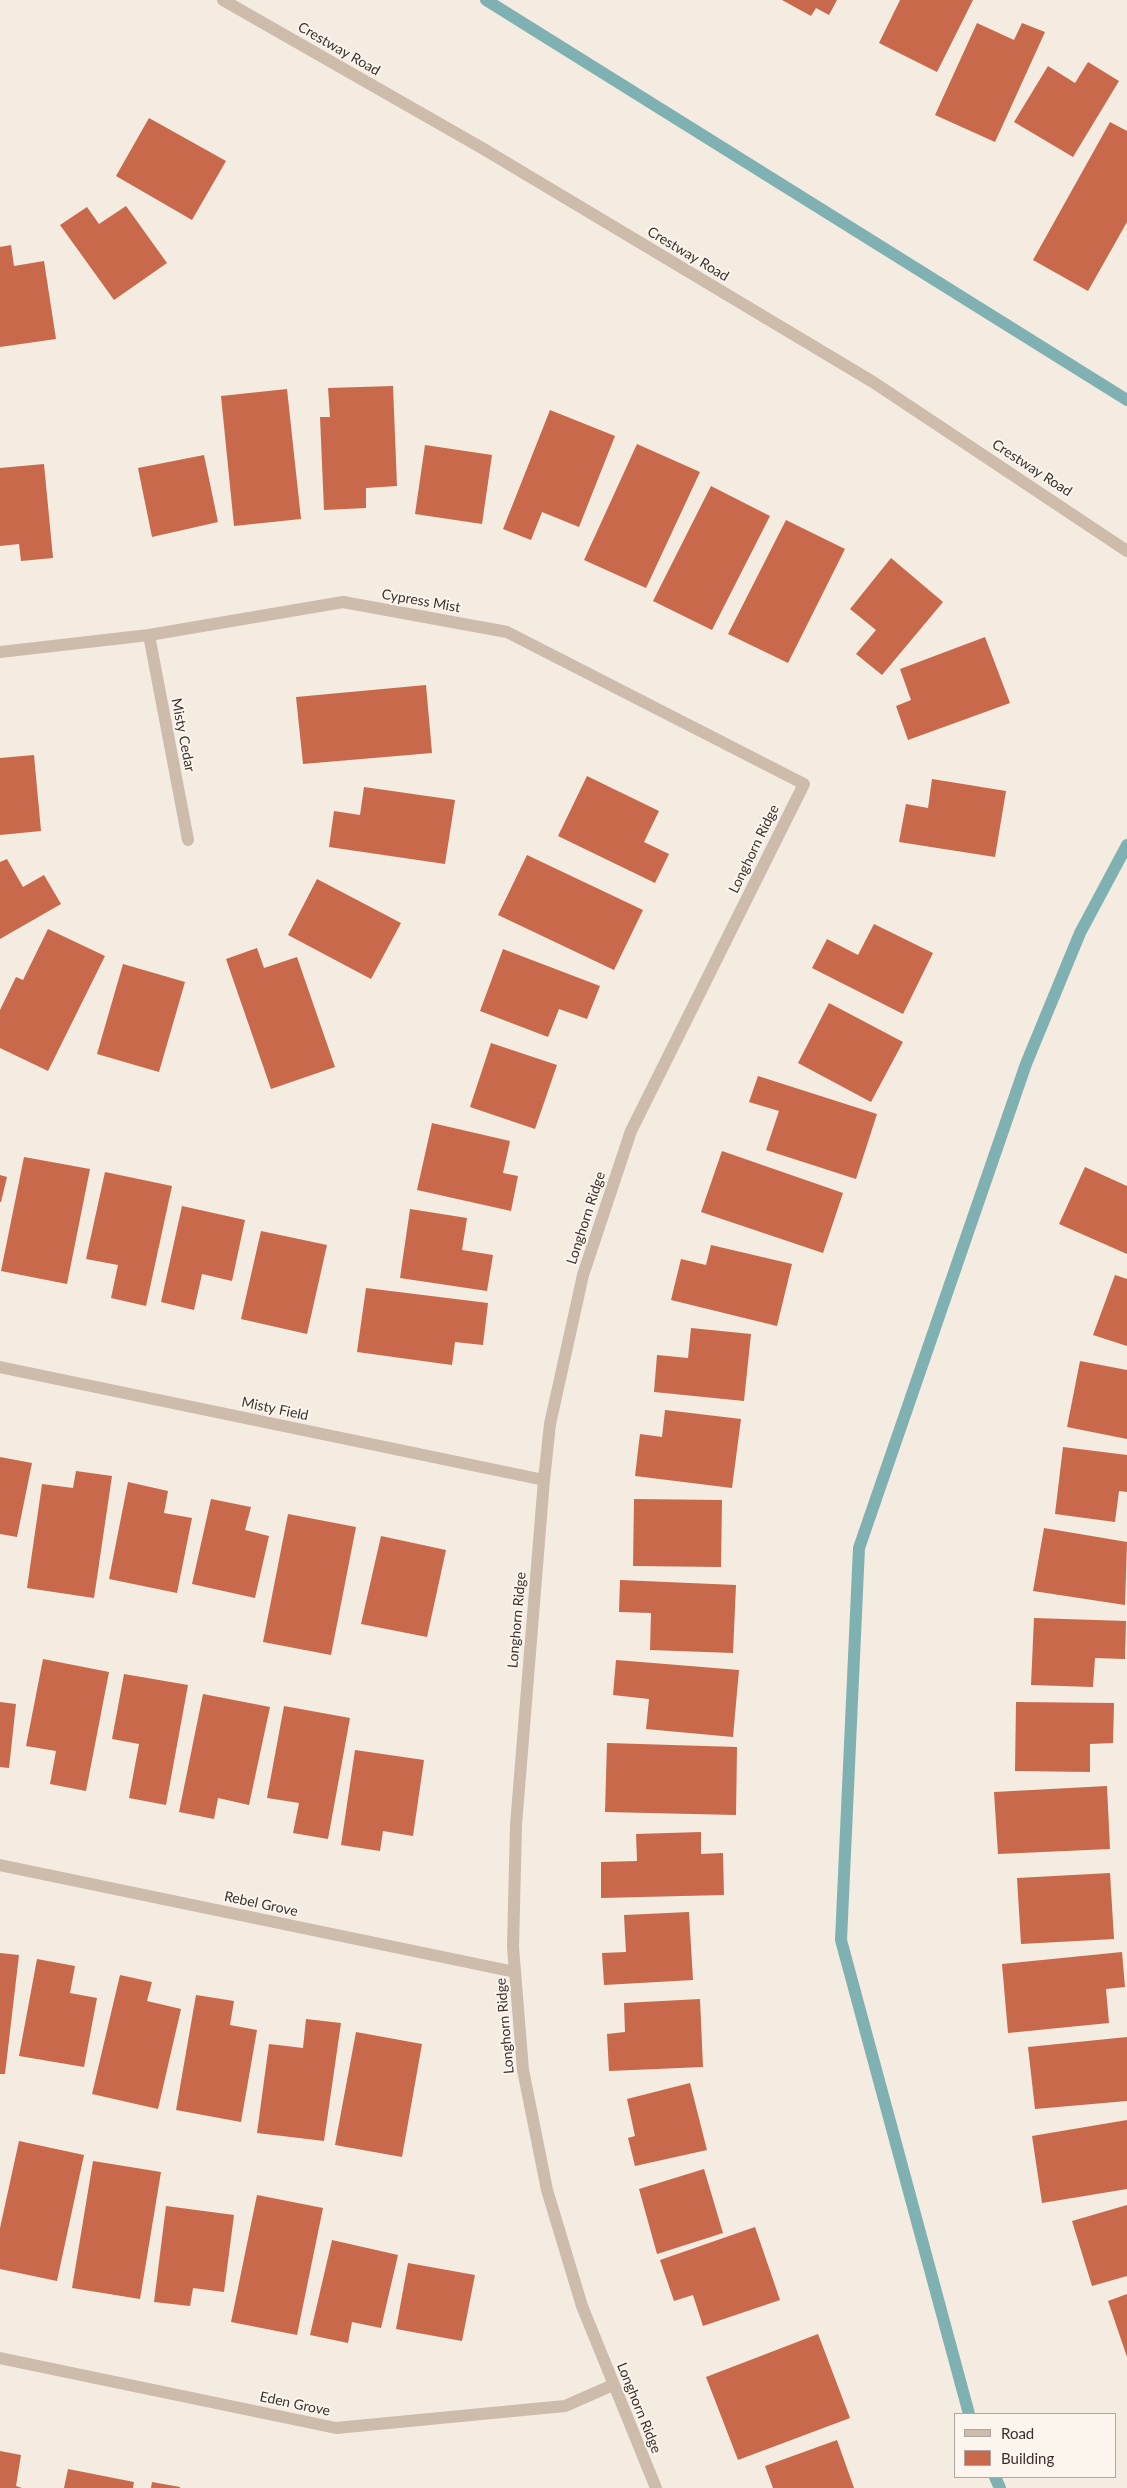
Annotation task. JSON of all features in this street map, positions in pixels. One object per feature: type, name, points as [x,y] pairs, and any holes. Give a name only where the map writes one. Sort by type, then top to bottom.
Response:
[{"type":"street","name":"Crestway Road","points":[[223,0],[482,148],[873,382],[1127,550]]},
{"type":"street","name":"Cypress Mist","points":[[0,652],[149,635],[342,602],[507,632],[804,784]]},
{"type":"street","name":"Misty Cedar","points":[[149,635],[188,840]]},
{"type":"street","name":"Longhorn Ridge","points":[[656,2488],[582,2306],[547,2190],[524,2070],[513,1946],[516,1825],[544,1480],[550,1424],[583,1275],[631,1131],[804,784]]},
{"type":"street","name":"Misty Field","points":[[0,1367],[544,1480]]},
{"type":"street","name":"Rebel Grove","points":[[0,1865],[515,1972]]},
{"type":"street","name":"Eden Grove","points":[[0,2358],[336,2428],[565,2406],[613,2385]]},
{"type":"building","points":[[782,0],[837,0],[829,15],[816,8],[811,16]]},
{"type":"building","points":[[900,0],[973,0],[937,72],[879,43]]},
{"type":"building","points":[[977,23],[1014,40],[1022,23],[1045,32],[995,142],[935,115]]},
{"type":"building","points":[[1088,62],[1119,81],[1073,157],[1014,122],[1048,66],[1075,83]]},
{"type":"building","points":[[149,118],[226,161],[192,220],[116,176]]},
{"type":"building","points":[[1110,122],[1127,131],[1127,222],[1088,291],[1033,260]]},
{"type":"building","points":[[126,206],[167,263],[114,300],[60,225],[87,207],[99,224]]},
{"type":"building","points":[[11,245],[14,266],[44,261],[56,339],[0,347],[0,247]]},
{"type":"building","points":[[393,386],[397,486],[366,488],[366,508],[324,510],[320,417],[330,417],[328,388]]},
{"type":"building","points":[[287,389],[301,519],[234,526],[221,396]]},
{"type":"building","points":[[550,410],[615,436],[579,527],[542,512],[531,540],[503,529]]},
{"type":"building","points":[[637,444],[700,472],[646,588],[584,560]]},
{"type":"building","points":[[425,445],[492,455],[482,524],[415,514]]},
{"type":"building","points":[[204,455],[218,522],[152,537],[138,468]]},
{"type":"building","points":[[44,464],[53,558],[21,561],[19,544],[0,546],[0,468]]},
{"type":"building","points":[[711,486],[770,516],[712,630],[653,601]]},
{"type":"building","points":[[786,520],[845,549],[788,663],[728,634]]},
{"type":"building","points":[[891,558],[943,602],[882,675],[856,654],[876,630],[850,609]]},
{"type":"building","points":[[985,637],[1010,703],[908,740],[896,706],[911,700],[900,669]]},
{"type":"building","points":[[426,685],[432,753],[303,764],[296,697]]},
{"type":"building","points":[[34,755],[41,831],[0,835],[0,758]]},
{"type":"building","points":[[587,776],[659,811],[644,842],[669,854],[655,883],[558,836]]},
{"type":"building","points":[[932,779],[1006,791],[995,857],[899,842],[906,804],[928,808]]},
{"type":"building","points":[[364,787],[455,800],[445,864],[329,847],[334,811],[360,815]]},
{"type":"building","points":[[527,855],[643,910],[614,970],[498,915]]},
{"type":"building","points":[[7,859],[23,887],[44,875],[61,904],[0,939],[0,862]]},
{"type":"building","points":[[317,879],[401,923],[371,979],[288,935]]},
{"type":"building","points":[[874,924],[933,953],[903,1014],[812,968],[827,939],[858,955]]},
{"type":"building","points":[[48,929],[105,956],[48,1071],[0,1048],[0,1010],[16,977],[23,980]]},
{"type":"building","points":[[257,948],[264,968],[297,957],[335,1067],[271,1089],[226,959]]},
{"type":"building","points":[[503,949],[600,986],[587,1019],[559,1009],[548,1037],[480,1011]]},
{"type":"building","points":[[123,964],[185,982],[159,1072],[97,1054]]},
{"type":"building","points":[[829,1003],[903,1042],[871,1102],[798,1063]]},
{"type":"building","points":[[491,1043],[557,1065],[535,1129],[470,1107]]},
{"type":"building","points":[[758,1076],[877,1114],[856,1179],[766,1150],[779,1111],[749,1102]]},
{"type":"building","points":[[432,1123],[510,1141],[503,1173],[518,1176],[511,1211],[417,1190]]},
{"type":"building","points":[[722,1151],[843,1193],[823,1253],[701,1212]]},
{"type":"building","points":[[24,1157],[90,1169],[67,1284],[1,1271]]},
{"type":"building","points":[[1085,1167],[1127,1186],[1127,1254],[1059,1224]]},
{"type":"building","points":[[105,1172],[172,1186],[146,1306],[111,1298],[118,1265],[86,1259]]},
{"type":"building","points":[[0,1175],[7,1177],[1,1202],[0,1202]]},
{"type":"building","points":[[182,1206],[245,1220],[232,1281],[202,1274],[194,1310],[161,1302]]},
{"type":"building","points":[[410,1209],[467,1218],[462,1250],[493,1255],[487,1291],[400,1278]]},
{"type":"building","points":[[261,1231],[327,1245],[307,1334],[241,1319]]},
{"type":"building","points":[[711,1245],[792,1264],[777,1326],[671,1300],[681,1259],[706,1265]]},
{"type":"building","points":[[1115,1275],[1127,1279],[1127,1346],[1093,1335]]},
{"type":"building","points":[[366,1288],[488,1303],[483,1345],[455,1342],[452,1365],[357,1352]]},
{"type":"building","points":[[691,1328],[751,1334],[744,1401],[654,1392],[657,1355],[688,1358]]},
{"type":"building","points":[[1080,1361],[1127,1370],[1127,1439],[1067,1427]]},
{"type":"building","points":[[665,1410],[741,1419],[732,1488],[635,1476],[640,1434],[662,1437]]},
{"type":"building","points":[[1063,1447],[1127,1455],[1127,1492],[1119,1491],[1115,1522],[1055,1514]]},
{"type":"building","points":[[0,1457],[32,1463],[17,1537],[0,1534]]},
{"type":"building","points":[[76,1471],[112,1476],[94,1598],[27,1588],[42,1484],[73,1488]]},
{"type":"building","points":[[128,1482],[168,1491],[164,1513],[192,1518],[177,1593],[109,1579]]},
{"type":"building","points":[[211,1499],[251,1507],[245,1530],[269,1536],[255,1598],[192,1584]]},
{"type":"building","points":[[634,1499],[722,1500],[721,1567],[633,1566]]},
{"type":"building","points":[[288,1514],[356,1527],[331,1655],[263,1642]]},
{"type":"building","points":[[1044,1528],[1127,1542],[1125,1605],[1033,1591]]},
{"type":"building","points":[[381,1536],[446,1550],[427,1637],[361,1624]]},
{"type":"building","points":[[620,1580],[736,1585],[733,1653],[650,1650],[651,1613],[619,1612]]},
{"type":"building","points":[[1034,1618],[1126,1621],[1125,1659],[1095,1658],[1093,1687],[1031,1685]]},
{"type":"building","points":[[43,1659],[109,1672],[86,1791],[50,1784],[56,1751],[26,1746]]},
{"type":"building","points":[[616,1660],[739,1670],[733,1737],[646,1729],[649,1699],[613,1695]]},
{"type":"building","points":[[124,1674],[188,1685],[166,1805],[129,1798],[139,1744],[112,1739]]},
{"type":"building","points":[[203,1694],[270,1707],[249,1805],[218,1798],[214,1819],[179,1812]]},
{"type":"building","points":[[0,1702],[16,1704],[9,1768],[0,1767]]},
{"type":"building","points":[[1016,1702],[1114,1703],[1113,1743],[1090,1744],[1090,1772],[1015,1771]]},
{"type":"building","points":[[284,1706],[350,1718],[328,1839],[293,1833],[299,1803],[267,1798]]},
{"type":"building","points":[[607,1743],[737,1747],[736,1815],[605,1812]]},
{"type":"building","points":[[355,1750],[424,1760],[413,1836],[383,1831],[380,1851],[341,1845]]},
{"type":"building","points":[[1107,1786],[1110,1849],[998,1854],[994,1792]]},
{"type":"building","points":[[701,1832],[701,1854],[723,1853],[724,1895],[601,1898],[601,1862],[637,1861],[636,1834]]},
{"type":"building","points":[[1110,1873],[1114,1939],[1021,1944],[1017,1878]]},
{"type":"building","points":[[689,1912],[693,1980],[604,1985],[602,1953],[626,1952],[624,1915]]},
{"type":"building","points":[[1122,1952],[1125,1987],[1106,1989],[1109,2023],[1008,2033],[1002,1964]]},
{"type":"building","points":[[0,1953],[19,1955],[5,2074],[0,2074]]},
{"type":"building","points":[[37,1959],[75,1966],[70,1993],[97,1998],[84,2067],[19,2056]]},
{"type":"building","points":[[120,1975],[152,1982],[147,2001],[181,2009],[158,2109],[92,2094]]},
{"type":"building","points":[[196,1995],[234,2001],[230,2025],[257,2030],[241,2122],[176,2110]]},
{"type":"building","points":[[700,1999],[703,2067],[609,2071],[607,2034],[625,2032],[624,2003]]},
{"type":"building","points":[[306,2019],[341,2023],[324,2141],[257,2133],[269,2044],[303,2048]]},
{"type":"building","points":[[356,2032],[422,2044],[402,2157],[335,2145]]},
{"type":"building","points":[[1127,2037],[1127,2101],[1035,2109],[1028,2047]]},
{"type":"building","points":[[690,2083],[707,2150],[635,2166],[628,2138],[635,2136],[627,2099]]},
{"type":"building","points":[[1127,2120],[1127,2189],[1042,2203],[1032,2136]]},
{"type":"building","points":[[19,2141],[84,2155],[57,2281],[0,2269],[0,2228]]},
{"type":"building","points":[[93,2161],[161,2172],[140,2299],[72,2288]]},
{"type":"building","points":[[704,2169],[723,2233],[657,2254],[639,2189]]},
{"type":"building","points":[[257,2195],[323,2208],[297,2335],[231,2322]]},
{"type":"building","points":[[1127,2205],[1127,2276],[1092,2286],[1072,2221]]},
{"type":"building","points":[[166,2206],[234,2215],[224,2292],[193,2288],[190,2306],[154,2302]]},
{"type":"building","points":[[755,2227],[780,2300],[703,2326],[693,2295],[674,2301],[660,2260]]},
{"type":"building","points":[[332,2240],[398,2255],[381,2328],[352,2322],[348,2343],[310,2335]]},
{"type":"building","points":[[408,2263],[475,2275],[462,2341],[396,2329]]},
{"type":"building","points":[[1127,2294],[1127,2357],[1108,2301]]},
{"type":"building","points":[[818,2334],[850,2418],[738,2460],[706,2377]]},
{"type":"building","points":[[837,2440],[854,2488],[773,2488],[765,2466]]},
{"type":"building","points":[[0,2451],[21,2455],[16,2486],[22,2488],[0,2488]]},
{"type":"building","points":[[68,2469],[134,2482],[133,2488],[64,2488]]},
{"type":"building","points":[[152,2482],[180,2487],[180,2488],[151,2488]]},
{"type":"waterway","points":[[486,0],[1127,400]]},
{"type":"waterway","points":[[969,2413],[841,1940],[859,1548],[1026,1064],[1080,933],[1127,845]]},
{"type":"waterway","points":[[995,2478],[1000,2488]]}]
